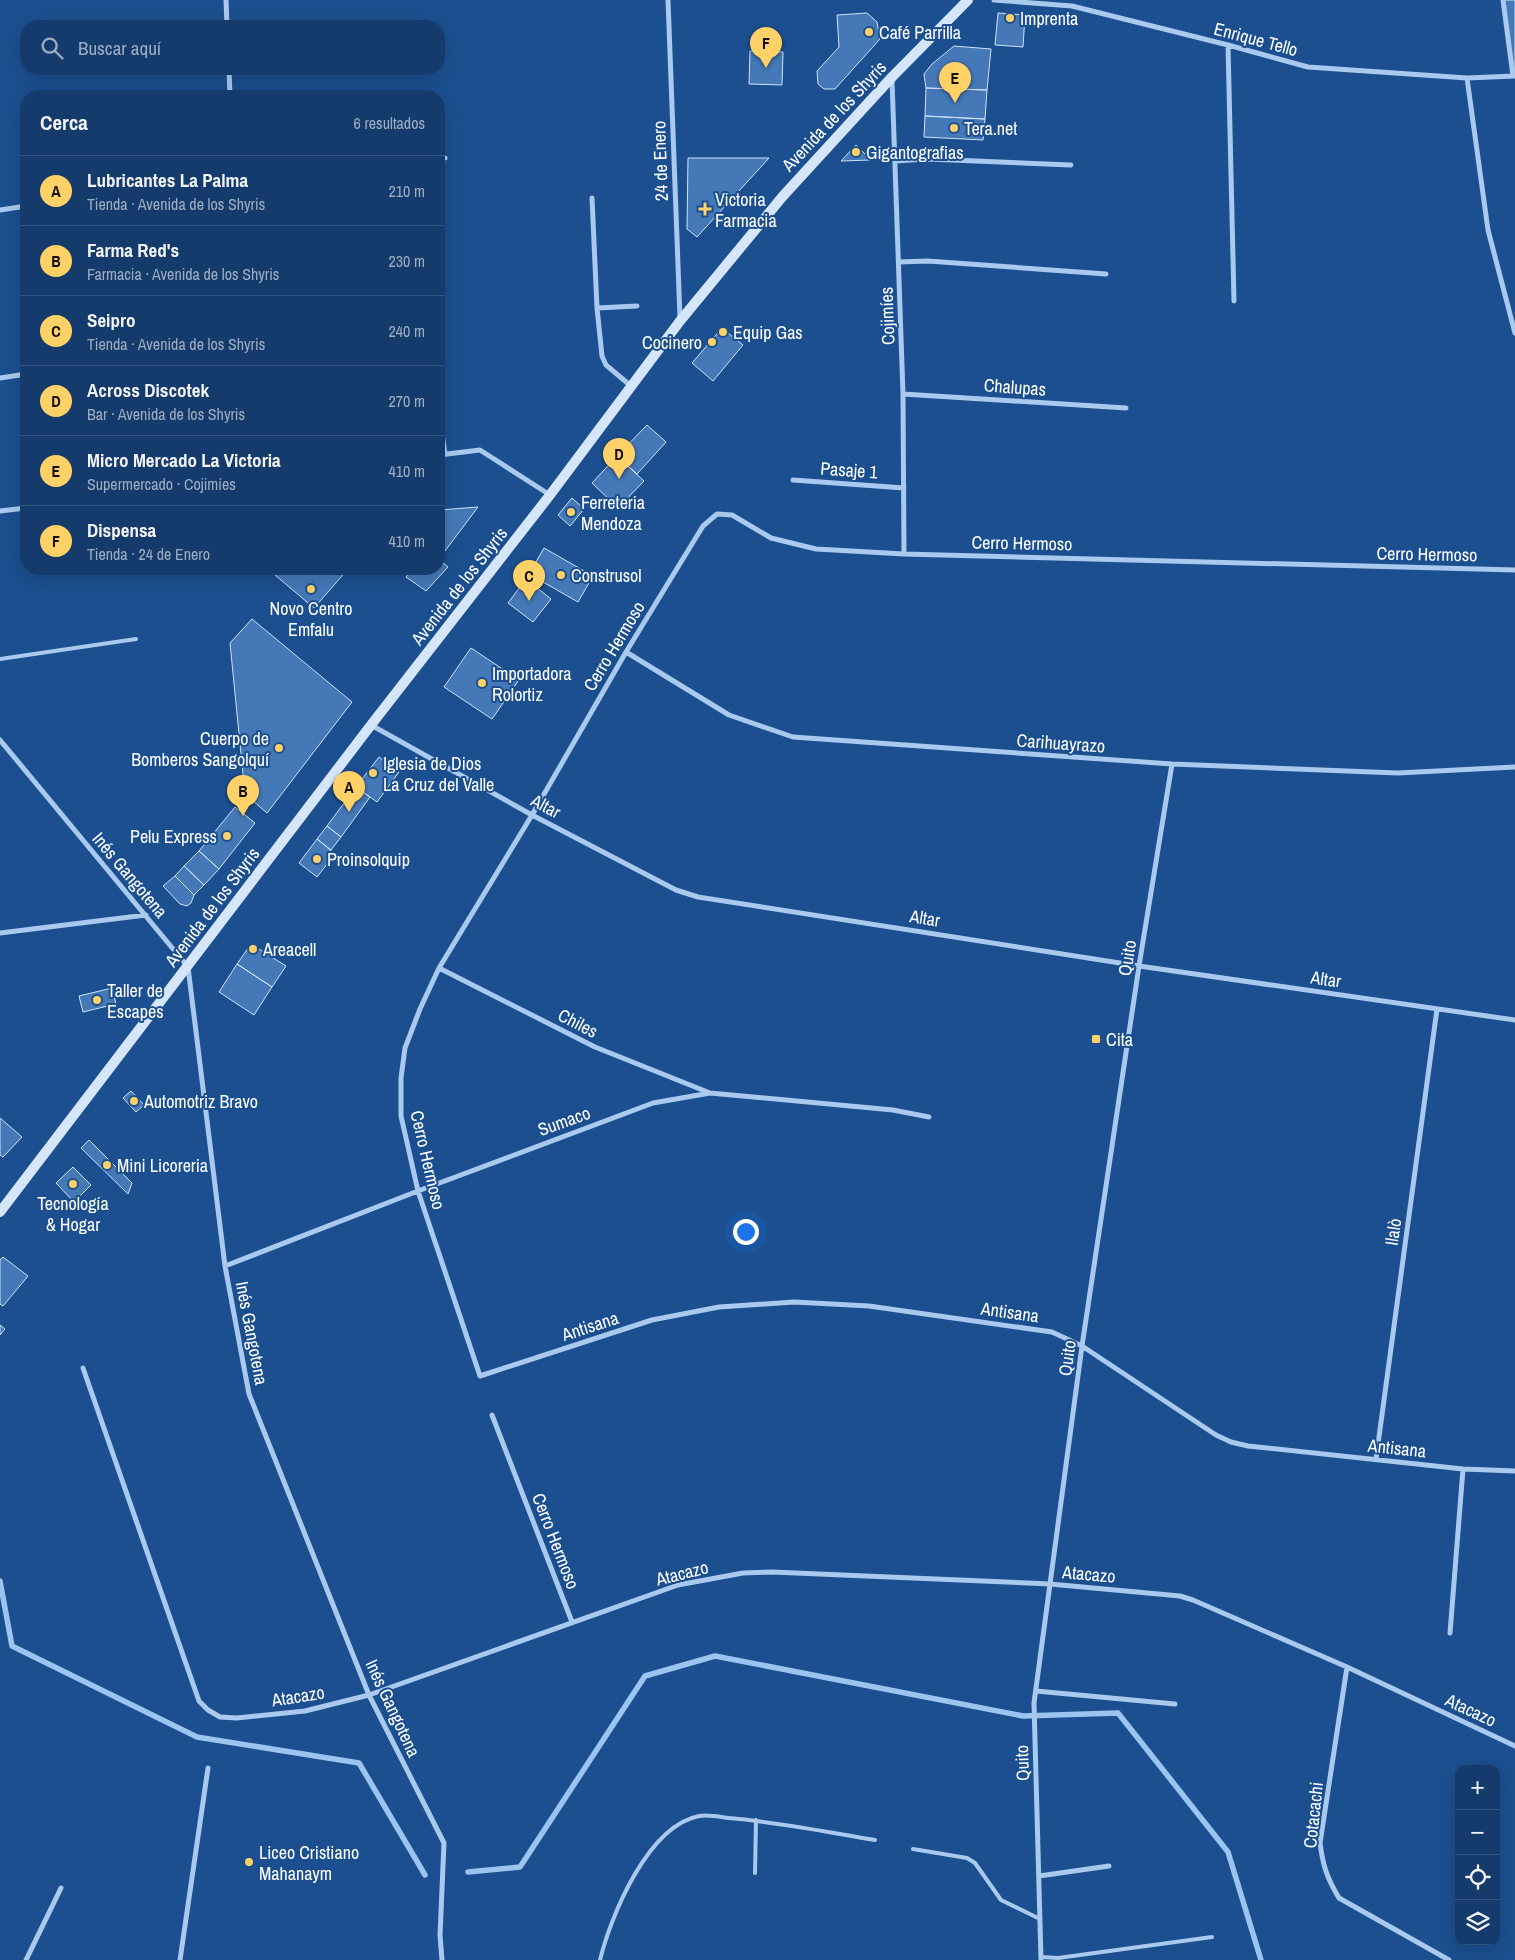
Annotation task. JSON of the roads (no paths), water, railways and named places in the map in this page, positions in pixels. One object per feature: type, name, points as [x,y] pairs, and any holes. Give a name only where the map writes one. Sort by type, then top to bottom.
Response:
[{"type":"main road","name":"Avenida de los Shyris","points":[[0,1212],[371,725],[550,495],[680,322],[783,196],[892,76],[968,0]]},
{"type":"street","points":[[226,0],[227,20]]},
{"type":"street","name":"24 de Enero","points":[[668,0],[680,322]]},
{"type":"street","name":"Enrique Tello","points":[[994,0],[1072,6],[1308,67],[1467,78],[1514,76]]},
{"type":"street","points":[[1503,0],[1514,76]]},
{"type":"street","points":[[1228,45],[1234,301]]},
{"type":"street","points":[[229,75],[230,90]]},
{"type":"street","name":"Cojimíes","points":[[892,76],[903,394],[904,554]]},
{"type":"street","points":[[1467,78],[1488,230],[1515,333]]},
{"type":"street","points":[[895,161],[927,160],[1071,165]]},
{"type":"street","points":[[592,198],[597,308],[602,356],[606,365],[631,386]]},
{"type":"street","points":[[0,210],[20,207]]},
{"type":"street","points":[[899,262],[928,261],[1106,274]]},
{"type":"street","points":[[597,308],[637,306]]},
{"type":"street","points":[[0,378],[20,375]]},
{"type":"street","name":"Chalupas","points":[[903,394],[1126,408]]},
{"type":"street","points":[[445,454],[480,450],[550,495]]},
{"type":"street","name":"Pasaje 1","points":[[793,480],[904,488]]},
{"type":"street","points":[[0,511],[20,509]]},
{"type":"street","name":"Cerro Hermoso","points":[[480,1376],[418,1191],[401,1116],[401,1078],[406,1048],[420,1009],[439,968],[703,526],[717,514],[732,515],[770,538],[816,549],[904,554],[1515,570]]},
{"type":"street","name":"Carihuayrazo","points":[[626,652],[729,715],[793,737],[1172,764],[1398,773],[1515,767]]},
{"type":"street","name":"Altar","points":[[371,725],[532,815],[676,890],[698,897],[1140,966],[1515,1020]]},
{"type":"street","name":"Inés Gangotena","points":[[0,740],[188,967],[225,1266],[248,1394],[369,1695],[444,1842],[440,1935],[442,1960]]},
{"type":"street","name":"Quito","points":[[1041,1959],[1034,1702],[1082,1346],[1172,764]]},
{"type":"street","points":[[0,933],[146,915]]},
{"type":"street","name":"Chiles","points":[[439,968],[594,1047],[710,1093]]},
{"type":"street","name":"Ilalò","points":[[1376,1459],[1438,1009]]},
{"type":"street","name":"Sumaco","points":[[225,1266],[653,1103],[710,1093],[893,1110],[929,1117]]},
{"type":"street","name":"Antisana","points":[[480,1376],[652,1320],[719,1307],[794,1302],[869,1306],[1052,1332],[1082,1346],[1216,1435],[1231,1442],[1248,1446],[1462,1469],[1515,1472]]},
{"type":"street","name":"Atacazo","points":[[84,1368],[199,1701],[208,1710],[220,1717],[238,1718],[305,1712],[369,1695],[678,1585],[743,1573],[772,1572],[1050,1584],[1180,1596],[1347,1667],[1515,1746]]},
{"type":"street","name":"Cerro Hermoso","points":[[492,1415],[572,1622]]},
{"type":"street","points":[[1450,1633],[1462,1469]]},
{"type":"street","name":"Cotacachi","points":[[1347,1667],[1320,1843],[1323,1865],[1330,1883],[1339,1898],[1449,1960]]},
{"type":"street","points":[[1036,1691],[1175,1704]]},
{"type":"street","points":[[180,1960],[208,1768]]},
{"type":"street","points":[[1039,1876],[1109,1866]]},
{"type":"street","points":[[26,1960],[61,1888]]},
{"type":"lane","points":[[0,659],[136,639]]},
{"type":"lane","points":[[600,1960],[606,1934],[622,1898],[648,1854],[678,1823],[700,1816],[756,1820],[875,1840]]},
{"type":"lane","points":[[755,1872],[756,1820]]},
{"type":"lane","points":[[913,1849],[966,1858],[975,1863],[1001,1900],[1040,1919]]},
{"type":"lane","points":[[1041,1959],[1212,1937]]},
{"type":"waterway","points":[[0,1581],[12,1646],[197,1737],[359,1763],[425,1875]]},
{"type":"waterway","points":[[468,1872],[520,1867],[645,1676],[715,1656],[1023,1716],[1118,1713],[1228,1852],[1261,1960]]},
{"type":"place","name":"Imprenta","points":[[1010,18]]},
{"type":"place","name":"Café Parrilla","points":[[869,32]]},
{"type":"place","name":"Dispensa","points":[[766,68]]},
{"type":"place","name":"Micro Mercado La Victoria","points":[[955,103]]},
{"type":"place","name":"Tera.net","points":[[954,128]]},
{"type":"place","name":"Gigantografias","points":[[856,152]]},
{"type":"place","name":"Victoria Farmacia","points":[[705,209]]},
{"type":"place","name":"Equip Gas","points":[[723,332]]},
{"type":"place","name":"Cocinero","points":[[712,342]]},
{"type":"place","name":"Across Discotek","points":[[619,479]]},
{"type":"place","name":"Ferreteria Mendoza","points":[[571,512]]},
{"type":"place","name":"Construsol","points":[[561,575]]},
{"type":"place","name":"Novo Centro Emfalu","points":[[311,589]]},
{"type":"place","name":"Seipro","points":[[529,601]]},
{"type":"place","name":"Importadora Rolortiz","points":[[482,683]]},
{"type":"place","name":"Cuerpo de Bomberos Sangolquí","points":[[279,748]]},
{"type":"place","name":"Iglesia de Dios La Cruz del Valle","points":[[373,773]]},
{"type":"place","name":"Lubricantes La Palma","points":[[349,812]]},
{"type":"place","name":"Farma Red's","points":[[243,816]]},
{"type":"place","name":"Pelu Express","points":[[227,836]]},
{"type":"place","name":"Proinsolquip","points":[[317,859]]},
{"type":"place","name":"Areacell","points":[[253,949]]},
{"type":"place","name":"Taller de Escapes","points":[[97,1000]]},
{"type":"place","name":"Cita","points":[[1096,1039]]},
{"type":"place","name":"Automotriz Bravo","points":[[134,1101]]},
{"type":"place","name":"Mini Licoreria","points":[[107,1165]]},
{"type":"place","name":"Tecnología & Hogar","points":[[73,1184]]},
{"type":"place","name":"Liceo Cristiano Mahanaym","points":[[249,1862]]}]
